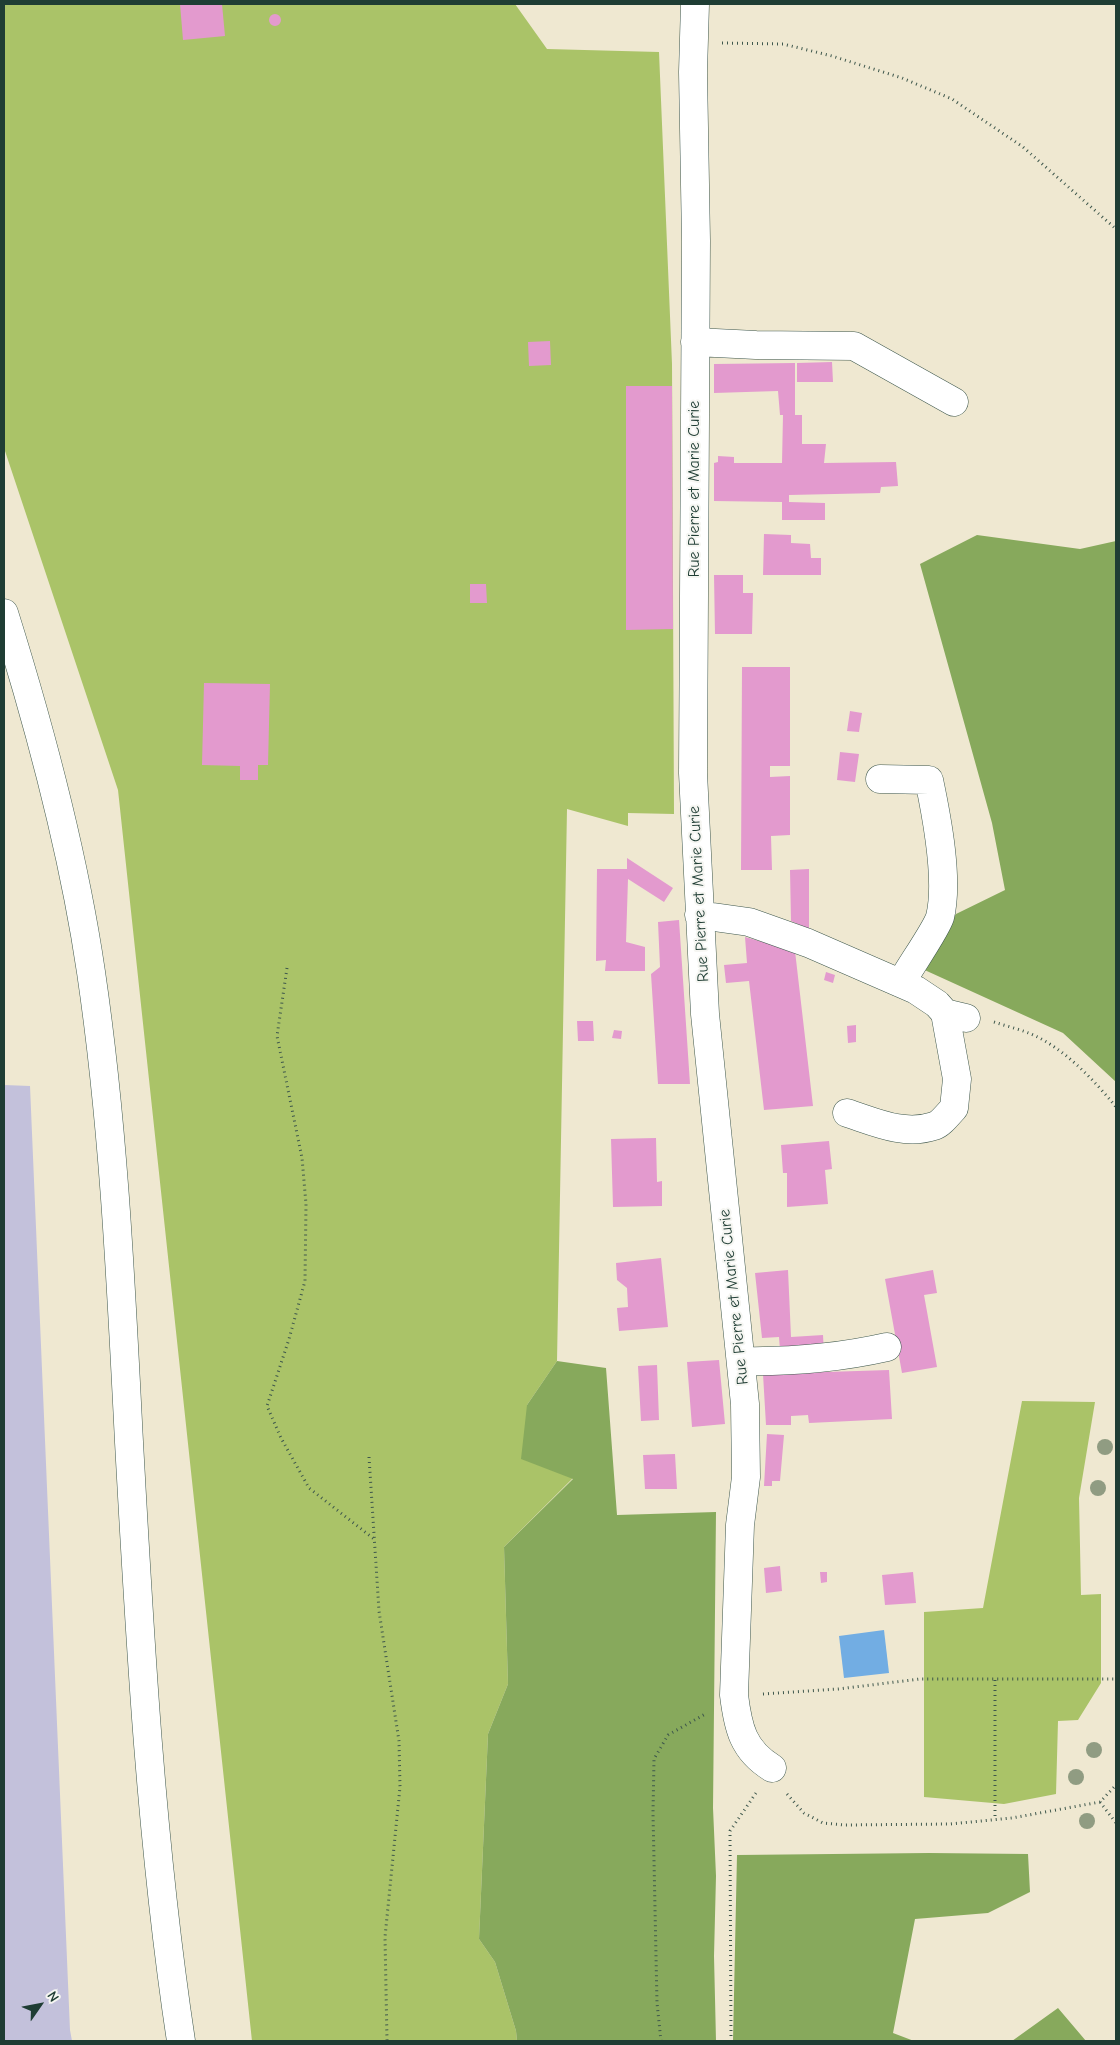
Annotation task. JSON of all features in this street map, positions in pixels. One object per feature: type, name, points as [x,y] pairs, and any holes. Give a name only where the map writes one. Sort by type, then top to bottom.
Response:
[{"type":"street","name":"Rue Pierre et Marie Curie","points":[[695,4],[693,773],[699,914],[705,1014],[745,1404],[746,1477],[740,1525],[734,1696],[737,1722],[748,1747],[760,1761],[772,1768]]},
{"type":"street","points":[[695,342],[854,346],[954,402]]},
{"type":"street","points":[[4,613],[61,812],[78,892],[100,1040],[118,1223],[150,1778],[161,1893],[181,2041]]},
{"type":"street","points":[[880,779],[929,780],[937,817],[942,874],[940,918],[901,983]]},
{"type":"street","points":[[699,914],[749,922],[808,943],[916,990],[956,1016],[957,1079],[954,1108],[936,1126],[912,1129],[886,1128],[847,1113]]},
{"type":"street","points":[[741,1361],[782,1362],[849,1355],[887,1347]]},
{"type":"path","points":[[694,42],[783,44],[902,78],[944,96],[980,117],[1023,147],[1116,229]]},
{"type":"path","points":[[287,968],[277,1036],[302,1158],[306,1204],[304,1282],[289,1339],[267,1406],[280,1438],[309,1488],[374,1539]]},
{"type":"path","points":[[956,1016],[994,1022],[1032,1034],[1075,1063],[1116,1107]]},
{"type":"path","points":[[369,1457],[379,1611],[399,1741],[400,1787],[385,1937],[387,2041]]},
{"type":"path","points":[[661,2041],[657,2003],[653,1813],[654,1759],[668,1735],[734,1696],[838,1689],[920,1679],[1116,1679]]},
{"type":"path","points":[[995,1680],[995,1820]]},
{"type":"path","points":[[731,2041],[730,1830],[772,1768],[787,1793],[804,1813],[823,1823],[844,1825],[950,1824],[995,1820],[1100,1802],[1116,1785]]},
{"type":"path","points":[[1100,1802],[1116,1823]]},
{"type":"shaded area","points":[[4,1085],[30,1086],[70,2030],[72,2041],[4,2041]]},
{"type":"green space","points":[[4,4],[515,4],[547,49],[659,52],[672,364],[674,814],[628,813],[628,826],[567,809],[557,1361],[527,1405],[573,1478],[504,1547],[508,1684],[488,1734],[479,1939],[495,1962],[516,2031],[517,2041],[252,2041],[118,790],[4,448]]},
{"type":"green space","points":[[977,535],[1080,549],[1116,541],[1116,1082],[1063,1033],[918,967],[956,914],[1005,890],[992,823],[920,564]]},
{"type":"green space","points":[[557,1361],[606,1368],[617,1515],[716,1512],[713,1808],[716,1876],[714,1956],[716,2041],[517,2041],[516,2031],[495,1962],[479,1939],[488,1734],[508,1684],[504,1547],[573,1479],[521,1459],[527,1405]]},
{"type":"green space","points":[[1022,1401],[1095,1402],[1079,1498],[1081,1595],[1101,1594],[1101,1683],[1078,1720],[1058,1721],[1056,1794],[1004,1804],[924,1797],[924,1612],[983,1608]]},
{"type":"green space","points":[[1028,1854],[1030,1892],[988,1913],[915,1919],[893,2033],[914,2041],[733,2041],[737,1855]]},
{"type":"green space","points":[[1058,2008],[1086,2041],[1012,2041]]},
{"type":"water","points":[[884,1630],[889,1673],[844,1678],[839,1636]]},
{"type":"building","points":[[180,4],[222,4],[225,36],[183,40]]},
{"type":"building","points":[[273,14],[277,14],[281,20],[277,26],[273,26],[269,22],[269,18]]},
{"type":"building","points":[[550,341],[551,365],[529,366],[528,342]]},
{"type":"building","points":[[832,362],[833,382],[797,382],[797,363]]},
{"type":"building","points":[[795,363],[795,415],[802,415],[802,444],[826,444],[824,463],[896,462],[898,486],[881,487],[880,493],[789,495],[789,502],[825,503],[825,520],[782,520],[782,502],[714,501],[714,463],[718,462],[718,456],[734,457],[734,463],[782,463],[783,415],[780,415],[778,391],[714,393],[714,364]]},
{"type":"building","points":[[626,386],[672,386],[673,629],[626,630]]},
{"type":"building","points":[[764,534],[791,535],[791,543],[810,544],[811,558],[821,558],[821,575],[763,575]]},
{"type":"building","points":[[714,575],[743,575],[743,593],[753,593],[752,634],[715,634]]},
{"type":"building","points":[[470,584],[486,584],[487,603],[470,603]]},
{"type":"building","points":[[742,667],[790,667],[790,766],[770,766],[770,777],[790,776],[790,835],[771,836],[772,870],[741,870]]},
{"type":"building","points":[[204,683],[270,684],[268,765],[258,765],[258,780],[240,780],[240,766],[202,765]]},
{"type":"building","points":[[850,711],[862,713],[859,732],[847,731]]},
{"type":"building","points":[[840,752],[859,754],[855,782],[837,780]]},
{"type":"building","points":[[627,858],[673,888],[664,902],[628,879],[626,942],[645,947],[645,971],[605,971],[606,960],[596,961],[597,869],[627,869]]},
{"type":"building","points":[[809,869],[809,929],[791,921],[790,870]]},
{"type":"building","points":[[679,920],[690,1084],[658,1084],[651,974],[660,967],[658,922]]},
{"type":"building","points":[[745,937],[795,951],[813,1106],[764,1110],[749,981],[726,983],[724,965],[747,963]]},
{"type":"building","points":[[826,972],[835,975],[833,983],[824,980]]},
{"type":"building","points":[[577,1021],[593,1021],[594,1041],[578,1041]]},
{"type":"building","points":[[856,1025],[856,1042],[848,1043],[847,1026]]},
{"type":"building","points":[[614,1030],[622,1031],[621,1039],[612,1038]]},
{"type":"building","points":[[656,1138],[657,1182],[662,1181],[662,1206],[613,1207],[611,1139]]},
{"type":"building","points":[[829,1141],[832,1169],[825,1170],[828,1204],[787,1207],[787,1173],[783,1173],[781,1145]]},
{"type":"building","points":[[661,1258],[668,1327],[619,1331],[617,1308],[628,1307],[627,1288],[617,1280],[616,1263]]},
{"type":"building","points":[[788,1270],[791,1337],[823,1335],[824,1354],[780,1350],[779,1337],[762,1338],[755,1273]]},
{"type":"building","points":[[933,1270],[937,1293],[924,1295],[937,1367],[902,1373],[885,1279]]},
{"type":"building","points":[[719,1360],[725,1424],[692,1427],[687,1362]]},
{"type":"building","points":[[657,1365],[659,1420],[641,1421],[638,1366]]},
{"type":"building","points":[[889,1370],[892,1419],[809,1423],[808,1415],[791,1416],[791,1425],[766,1425],[763,1374]]},
{"type":"building","points":[[767,1434],[784,1435],[780,1481],[772,1481],[772,1486],[764,1486]]},
{"type":"building","points":[[675,1454],[677,1489],[645,1489],[643,1455]]},
{"type":"building","points":[[780,1566],[782,1591],[766,1593],[764,1568]]},
{"type":"building","points":[[820,1572],[827,1572],[827,1582],[821,1583]]},
{"type":"building","points":[[913,1572],[916,1603],[885,1605],[882,1575]]}]
